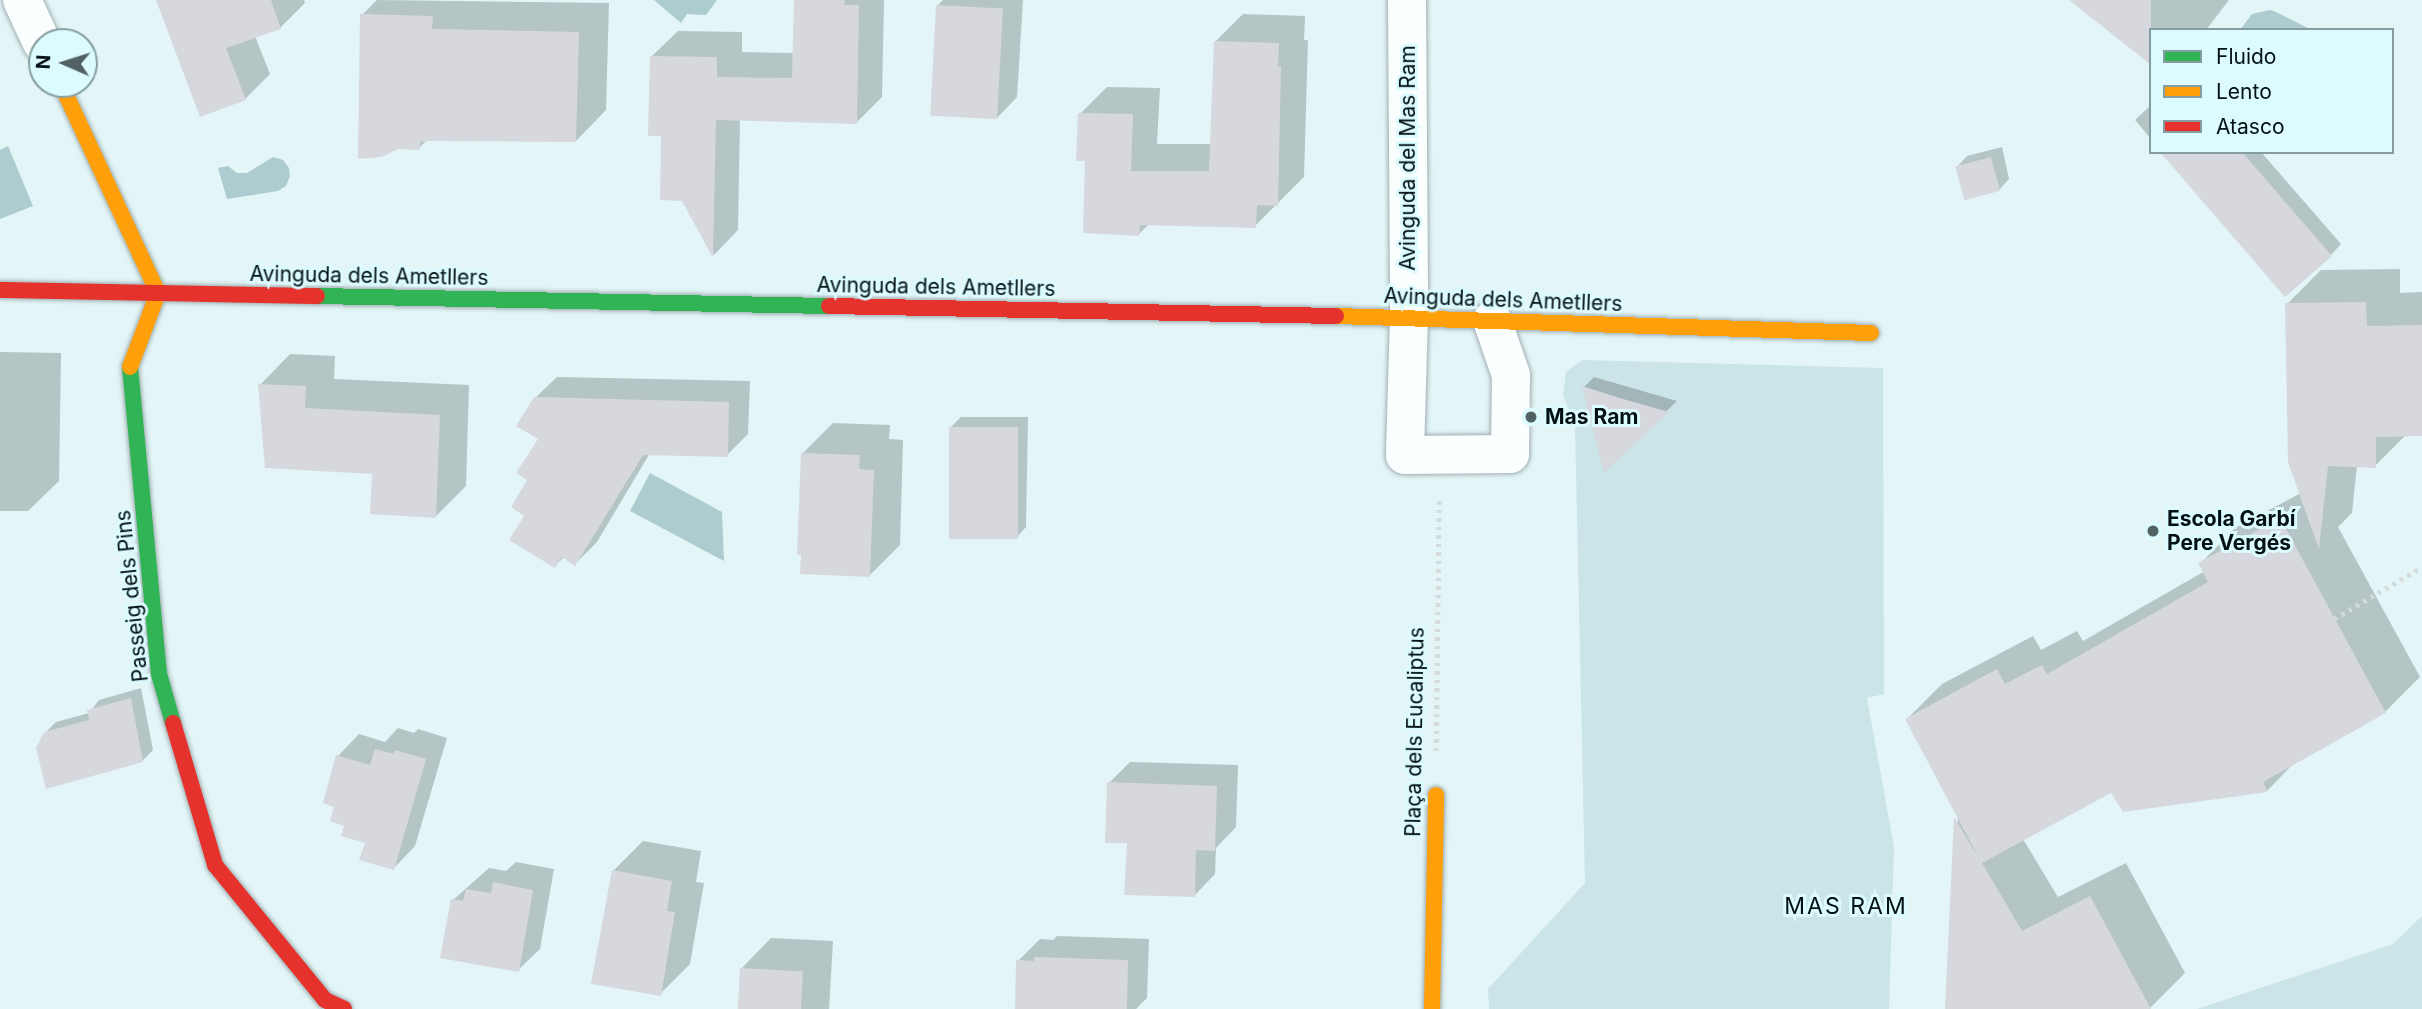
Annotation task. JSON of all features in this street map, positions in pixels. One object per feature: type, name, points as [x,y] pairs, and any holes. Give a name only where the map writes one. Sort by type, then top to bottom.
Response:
[{"type":"street","points":[[22,0],[35,28]]},
{"type":"street","name":"Avinguda del Mas Ram","points":[[1407,0],[1409,317],[1405,455],[1439,455]]},
{"type":"street","points":[[67,98],[158,293]]},
{"type":"street","name":"Avinguda dels Ametllers","points":[[0,290],[1409,317],[1871,333]]},
{"type":"street","name":"Passeig dels Pins","points":[[158,293],[130,368],[159,674],[215,865],[325,1000],[344,1009]]},
{"type":"street","points":[[1439,455],[1510,454],[1511,375],[1492,320]]},
{"type":"street","name":"Plaça dels Eucaliptus","points":[[1432,1009],[1436,795]]},
{"type":"path","name":"Plaça dels Eucaliptus","points":[[1436,795],[1439,455]]},
{"type":"path","points":[[2334,619],[2422,567]]},
{"type":"shaded area","points":[[654,0],[717,0],[706,15],[687,14],[681,23]]},
{"type":"shaded area","points":[[2270,10],[2308,28],[2242,28],[2252,14]]},
{"type":"shaded area","points":[[8,146],[33,206],[0,219],[0,150]]},
{"type":"shaded area","points":[[273,157],[283,160],[289,168],[290,176],[286,186],[278,191],[227,199],[218,168],[228,166],[237,173],[247,173]]},
{"type":"shaded area","points":[[1582,360],[1883,368],[1884,694],[1867,698],[1894,847],[1889,1009],[1489,1009],[1488,989],[1585,883],[1575,424],[1563,396],[1566,372]]},
{"type":"shaded area","points":[[650,473],[722,512],[724,561],[630,511]]},
{"type":"shaded area","points":[[2422,916],[2422,1009],[2197,1009],[2393,944]]},
{"type":"building","points":[[156,0],[271,0],[281,29],[226,48],[246,100],[200,117]]},
{"type":"building","points":[[794,0],[845,0],[844,5],[859,5],[857,124],[716,120],[713,258],[682,201],[660,200],[661,136],[648,136],[650,56],[717,57],[717,77],[792,78]]},
{"type":"building","points":[[2069,0],[2151,0],[2149,63]]},
{"type":"building","points":[[936,5],[1003,9],[997,119],[930,116]]},
{"type":"building","points":[[360,14],[433,16],[432,29],[579,32],[576,142],[430,141],[420,142],[420,150],[398,149],[382,157],[358,159]]},
{"type":"building","points":[[1214,41],[1279,43],[1278,67],[1281,66],[1278,206],[1257,205],[1256,228],[1140,225],[1139,236],[1083,233],[1085,161],[1076,161],[1078,113],[1133,114],[1131,171],[1209,171]]},
{"type":"building","points":[[2162,154],[2244,154],[2332,256],[2285,297]]},
{"type":"building","points":[[1991,157],[2000,191],[1964,200],[1955,167]]},
{"type":"building","points":[[2366,302],[2367,326],[2422,325],[2422,436],[2376,437],[2376,468],[2328,466],[2319,549],[2288,462],[2285,303]]},
{"type":"building","points":[[258,384],[306,386],[305,408],[440,415],[436,518],[370,514],[372,474],[265,468]]},
{"type":"building","points":[[1582,386],[1623,399],[1669,412],[1604,473]]},
{"type":"building","points":[[534,397],[729,402],[728,457],[643,455],[575,566],[562,557],[555,568],[509,540],[524,516],[511,507],[527,480],[516,473],[538,439],[516,426]]},
{"type":"building","points":[[949,427],[1018,427],[1018,539],[949,539]]},
{"type":"building","points":[[801,453],[860,455],[859,469],[874,470],[870,577],[800,574],[801,555],[797,555]]},
{"type":"building","points":[[2280,518],[2386,713],[2263,782],[2268,792],[2123,812],[2111,793],[1982,863],[2022,931],[2090,896],[2151,1009],[1945,1009],[1954,817],[1981,862],[1905,719],[1997,669],[2005,684],[2042,665],[2047,674],[2208,582],[2198,563]]},
{"type":"building","points":[[131,698],[143,762],[46,789],[36,748],[44,732],[89,720],[87,710]]},
{"type":"building","points":[[375,749],[394,754],[395,750],[426,759],[394,870],[359,860],[365,843],[341,836],[344,826],[330,821],[334,807],[323,803],[336,755],[370,765]]},
{"type":"building","points":[[1107,782],[1217,786],[1215,851],[1196,850],[1195,897],[1124,895],[1127,843],[1105,843]]},
{"type":"building","points":[[612,870],[672,881],[667,911],[675,912],[661,996],[591,984]]},
{"type":"building","points":[[493,882],[533,890],[519,972],[440,958],[451,899],[463,901],[466,889],[491,893]]},
{"type":"building","points":[[1034,957],[1128,960],[1127,1009],[1015,1009],[1016,960],[1034,961]]},
{"type":"building","points":[[740,968],[803,971],[801,1009],[738,1009]]},
{"type":"traffic: fast","points":[[317,296],[829,306]]},
{"type":"traffic: fast","points":[[130,367],[159,674],[173,723]]},
{"type":"traffic: slow","points":[[67,98],[158,293],[130,367]]},
{"type":"traffic: slow","points":[[1336,316],[1871,333]]},
{"type":"traffic: slow","points":[[1432,1009],[1436,795]]},
{"type":"traffic: jam","points":[[0,290],[317,296]]},
{"type":"traffic: jam","points":[[829,306],[1336,316]]},
{"type":"traffic: jam","points":[[173,723],[215,865],[325,1000],[344,1009]]},
{"type":"place","name":"Mas Ram","points":[[1531,417]]},
{"type":"place","name":"Escola Garbí Pere Vergés","points":[[2153,531]]},
{"type":"district","name":"MAS RAM","points":[[1846,906]]}]
